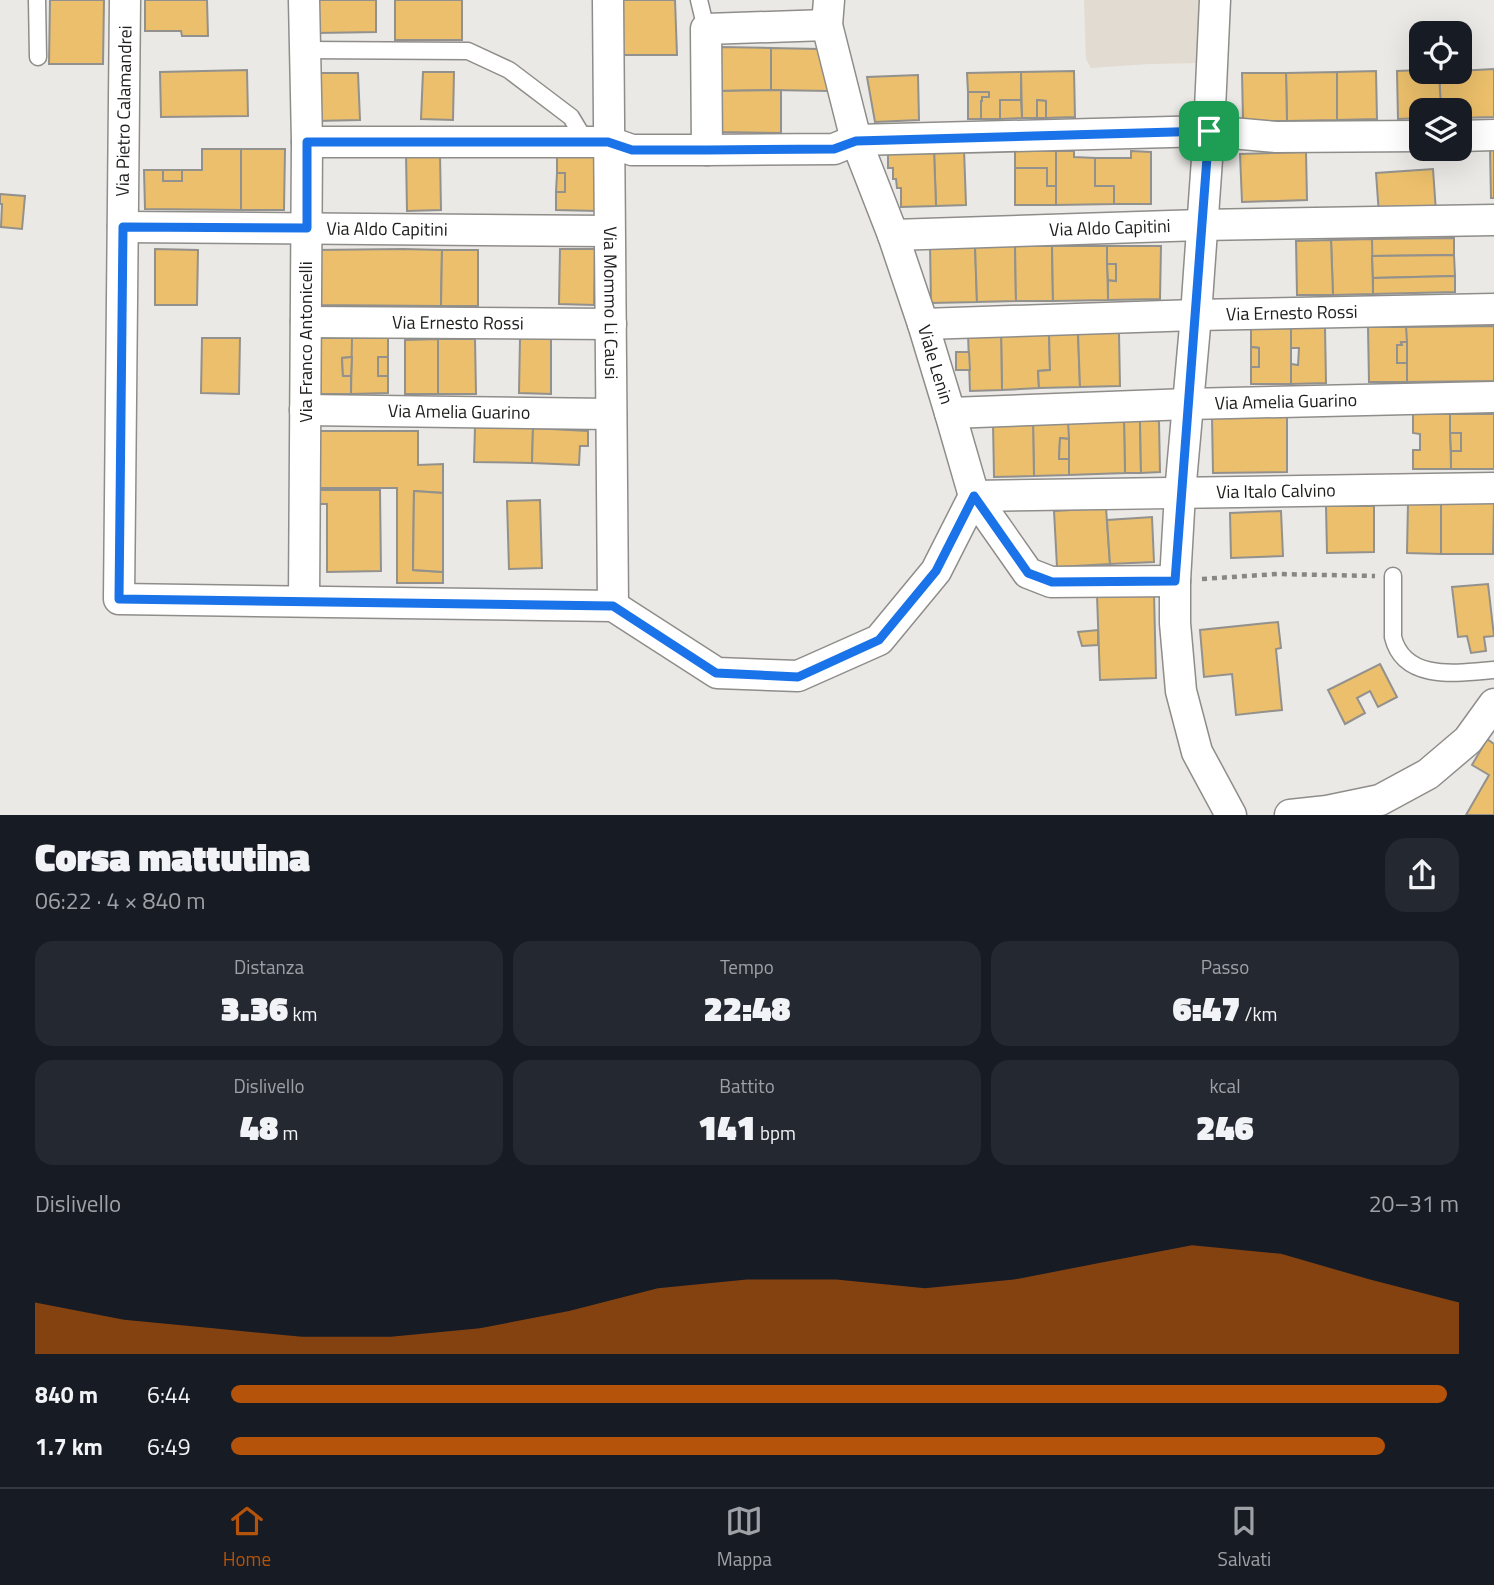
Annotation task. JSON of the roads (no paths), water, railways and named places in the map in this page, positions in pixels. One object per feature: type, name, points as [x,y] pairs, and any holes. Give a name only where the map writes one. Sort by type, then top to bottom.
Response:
[{"type":"street","name":"Via Pietro Calamandrei","points":[[125,0],[119,599],[304,601]]},
{"type":"street","name":"Via Franco Antonicelli","points":[[304,0],[307,142],[304,601]]},
{"type":"street","name":"Via Mommo Li Causi","points":[[608,0],[597,142],[609,231],[613,606]]},
{"type":"street","points":[[1215,0],[1196,315],[1180,493],[1175,623],[1181,691],[1197,752],[1231,815]]},
{"type":"street","points":[[707,150],[703,14],[828,12]]},
{"type":"street","name":"Viale Lenin","points":[[828,12],[856,141],[893,235],[923,324],[974,496],[1028,573],[1052,582],[1175,581]]},
{"type":"street","points":[[307,142],[597,142],[632,150],[707,150],[834,149],[856,141],[1209,131],[1276,137],[1409,136]]},
{"type":"street","points":[[1472,136],[1494,135]]},
{"type":"street","name":"Via Aldo Capitini","points":[[893,235],[1201,225],[1494,220]]},
{"type":"street","name":"Via Aldo Capitini","points":[[123,227],[609,231]]},
{"type":"street","name":"Via Ernesto Rossi","points":[[923,324],[1494,309]]},
{"type":"street","name":"Via Ernesto Rossi","points":[[306,322],[611,324]]},
{"type":"street","name":"Via Amelia Guarino","points":[[950,413],[1494,397]]},
{"type":"street","name":"Via Amelia Guarino","points":[[305,410],[611,414]]},
{"type":"street","name":"Via Italo Calvino","points":[[974,496],[1494,488]]},
{"type":"street","points":[[304,601],[613,606],[716,673],[798,677],[879,640],[936,571],[974,496]]},
{"type":"street","points":[[1290,815],[1327,811],[1380,800],[1428,774],[1468,740],[1494,705]]},
{"type":"lane","points":[[37,0],[38,57]]},
{"type":"lane","points":[[305,50],[468,51],[509,70],[571,117],[597,142]]},
{"type":"lane","points":[[1393,576],[1393,637],[1395,646],[1406,661],[1428,670],[1494,670]]}]
